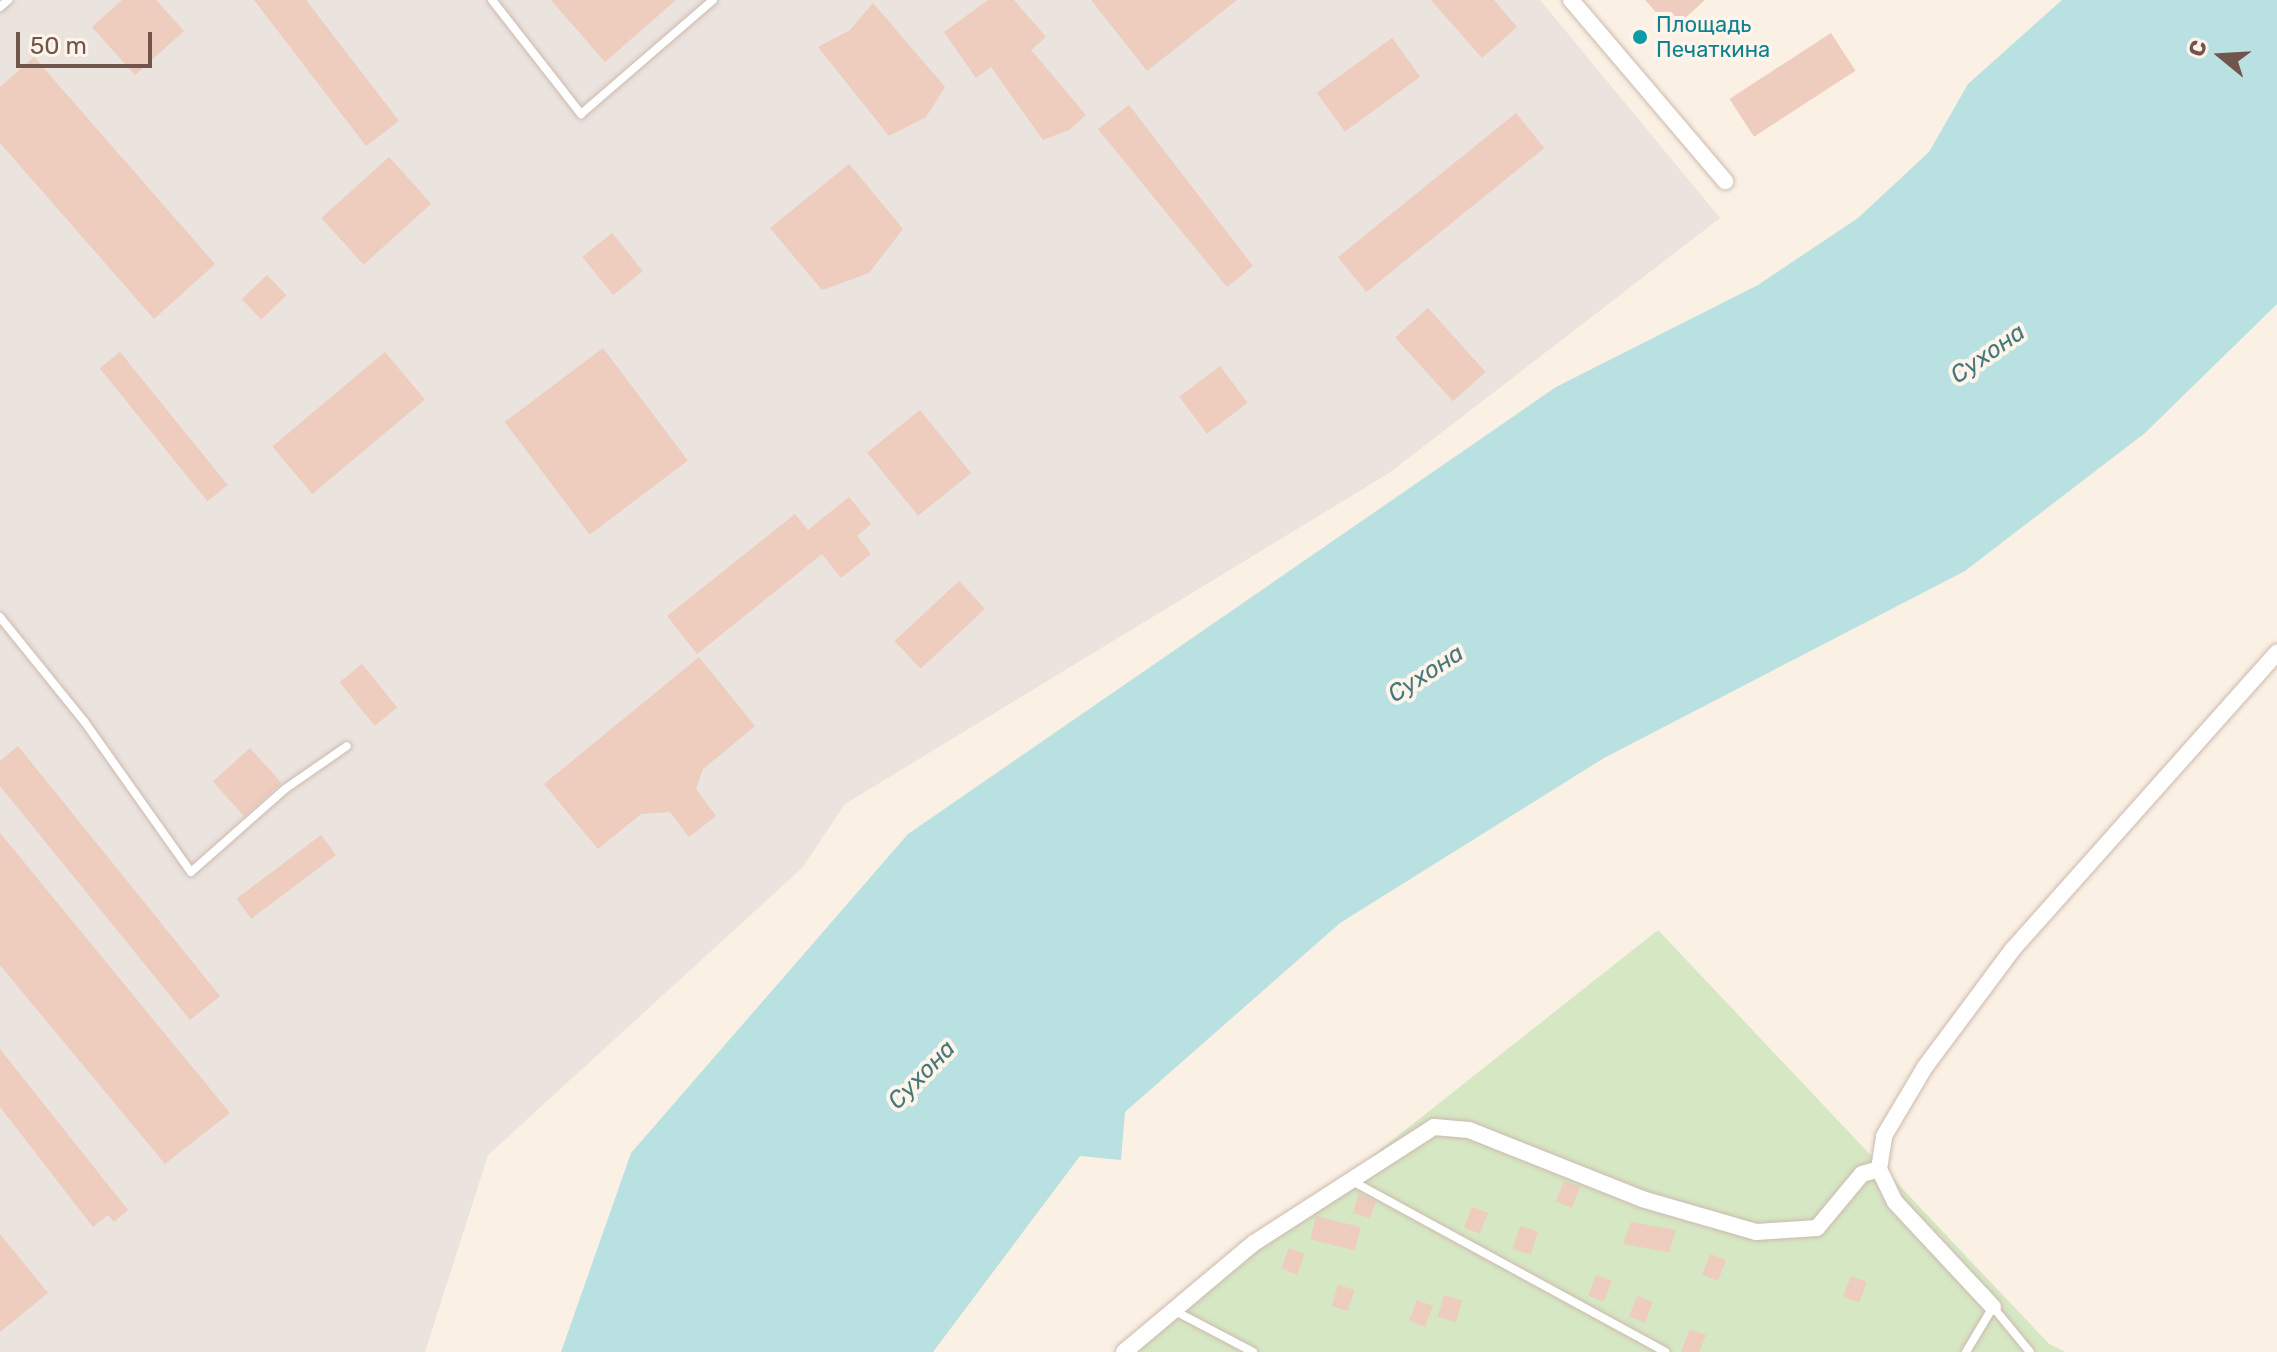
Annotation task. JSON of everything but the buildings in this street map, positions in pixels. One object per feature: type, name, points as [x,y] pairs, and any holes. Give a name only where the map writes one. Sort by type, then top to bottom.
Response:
[{"type":"street","points":[[1571,0],[1725,181]]},
{"type":"street","points":[[1993,1307],[1904,1217],[1879,1169],[1880,1149],[1895,1113],[2013,949],[2277,653]]},
{"type":"street","points":[[1124,1352],[1170,1309],[1254,1243],[1434,1127],[1469,1130],[1642,1199],[1756,1232],[1817,1228],[1862,1174],[1879,1169]]},
{"type":"lane","points":[[0,7],[8,0]]},
{"type":"lane","points":[[492,0],[581,114],[713,0]]},
{"type":"lane","points":[[0,617],[84,721],[191,872],[285,789],[347,746]]},
{"type":"lane","points":[[1352,1181],[1665,1352]]},
{"type":"lane","points":[[1966,1352],[1993,1307],[2030,1352]]},
{"type":"lane","points":[[1170,1309],[1253,1352]]},
{"type":"shaded area","points":[[0,0],[1540,0],[1720,218],[1389,473],[845,804],[802,868],[488,1155],[425,1352],[0,1352]]},
{"type":"green space","points":[[1658,930],[2049,1344],[2066,1352],[1137,1352],[1213,1282]]},
{"type":"water","name":"Сухона","points":[[2062,0],[2277,0],[2277,304],[2145,433],[1965,571],[1604,758],[1340,923],[1125,1112],[1121,1160],[1080,1156],[933,1352],[561,1352],[631,1153],[908,834],[1556,387],[1758,285],[1858,218],[1929,152],[1968,84]]},
{"type":"place","name":"Площадь Печаткина","points":[[1640,37]]}]
